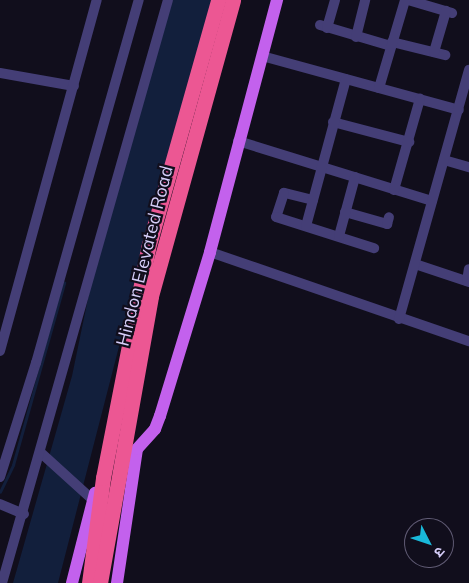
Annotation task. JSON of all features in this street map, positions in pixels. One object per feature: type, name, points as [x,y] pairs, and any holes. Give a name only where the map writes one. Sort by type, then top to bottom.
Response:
[{"type":"highway","name":"Hindon Elevated Road","points":[[89,583],[103,478],[148,248],[218,0]]},
{"type":"highway","name":"Hindon Elevated Road","points":[[100,583],[151,296],[234,0]]},
{"type":"main road","points":[[117,583],[137,449],[155,429],[160,416],[210,252],[277,0]]},
{"type":"main road","points":[[76,582],[90,498],[101,458],[123,450],[137,449]]},
{"type":"street","points":[[0,351],[97,0]]},
{"type":"street","points":[[0,477],[34,372],[139,0]]},
{"type":"street","points":[[2,583],[42,454],[168,0]]},
{"type":"street","points":[[335,0],[323,26],[356,37],[445,55]]},
{"type":"street","points":[[356,37],[365,0]]},
{"type":"street","points":[[379,88],[406,0],[449,12],[434,52]]},
{"type":"street","points":[[262,56],[459,110]]},
{"type":"street","points":[[400,318],[469,72]]},
{"type":"street","points":[[0,73],[74,86]]},
{"type":"street","points":[[306,226],[346,79]]},
{"type":"street","points":[[394,190],[420,99]]},
{"type":"street","points":[[333,122],[409,142]]},
{"type":"street","points":[[238,141],[432,201]]},
{"type":"street","points":[[444,160],[469,167]]},
{"type":"street","points":[[339,236],[355,178]]},
{"type":"street","points":[[313,200],[284,193],[276,214],[279,219],[374,248]]},
{"type":"street","points":[[345,212],[387,224],[389,217]]},
{"type":"street","points":[[210,252],[469,341]]},
{"type":"street","points":[[415,264],[468,281],[469,269]]},
{"type":"street","points":[[42,454],[90,498]]},
{"type":"street","points":[[0,504],[24,514]]},
{"type":"water","points":[[172,0],[221,0],[122,335],[58,583],[13,583],[72,376],[97,255]]},
{"type":"waterway","points":[[0,492],[13,465],[64,283]]}]
